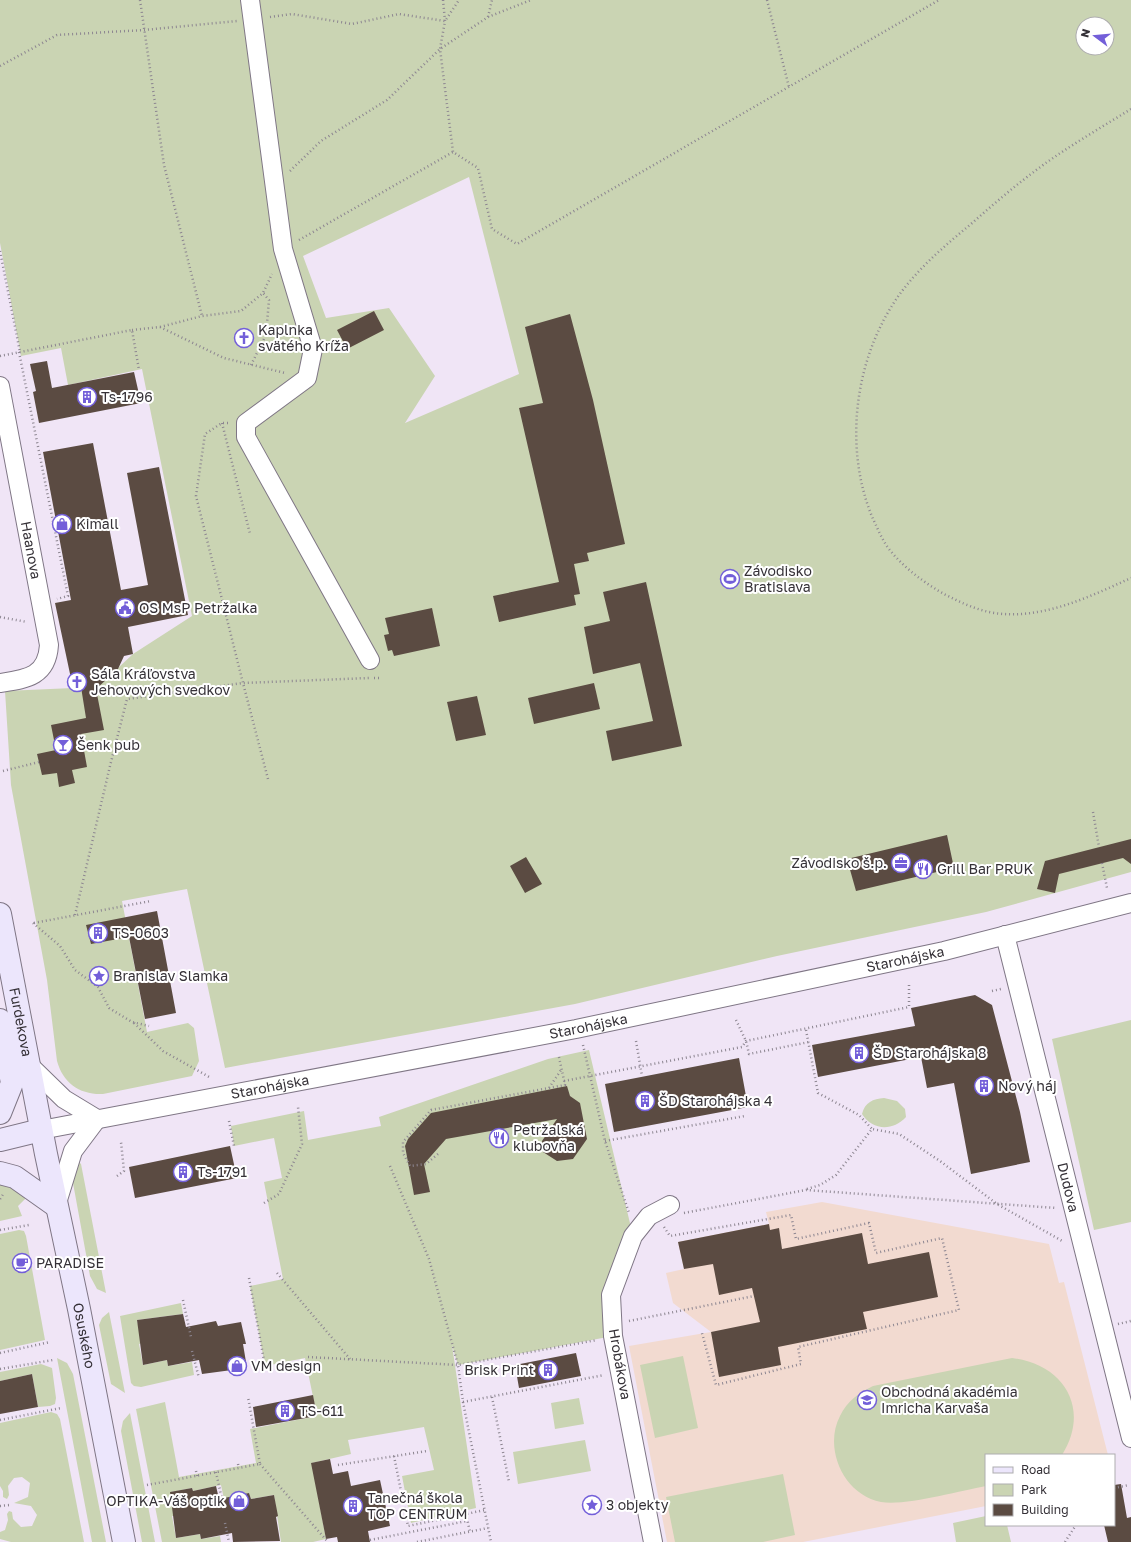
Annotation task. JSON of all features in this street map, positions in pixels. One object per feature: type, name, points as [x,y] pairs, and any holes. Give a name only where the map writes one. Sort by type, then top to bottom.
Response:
[{"type":"street","points":[[250,0],[283,249],[313,349],[307,378],[246,423],[246,437],[370,660]]},
{"type":"street","name":"Haanova","points":[[0,386],[49,645],[45,663],[38,672],[28,678],[0,683]]},
{"type":"street","name":"Starohájska","points":[[41,1130],[557,1033],[944,951],[1131,903]]},
{"type":"street","name":"Furdekova","points":[[0,914],[41,1130]]},
{"type":"street","name":"Dudova","points":[[1005,935],[1131,1438]]},
{"type":"street","points":[[0,1020],[12,1083],[0,1112]]},
{"type":"street","points":[[0,1173],[15,1177],[56,1206],[72,1152],[97,1119],[64,1099],[28,1064]]},
{"type":"street","points":[[0,1140],[41,1130]]},
{"type":"street","name":"Osuského","points":[[41,1130],[79,1309],[124,1542]]},
{"type":"street","name":"Hrobákova","points":[[653,1542],[613,1330],[611,1295],[633,1236],[649,1216],[675,1210]]},
{"type":"path","points":[[140,0],[164,165],[202,316]]},
{"type":"path","points":[[443,0],[445,21],[440,49],[453,152]]},
{"type":"path","points":[[445,21],[459,0]]},
{"type":"path","points":[[488,17],[492,0]]},
{"type":"path","points":[[275,186],[321,141],[387,100],[440,49],[488,17],[531,0]]},
{"type":"path","points":[[767,0],[789,87]]},
{"type":"path","points":[[453,152],[478,168],[492,229],[517,244],[939,0]]},
{"type":"path","points":[[0,66],[57,35],[144,30],[292,14],[352,24],[400,14],[445,21]]},
{"type":"path","points":[[1131,109],[1053,159],[1011,191],[949,242],[902,290],[889,310],[870,354],[858,404],[855,438],[862,490],[887,547],[904,566],[957,601],[996,613],[1035,612],[1076,601],[1131,578]]},
{"type":"path","points":[[0,356],[132,330],[160,327],[202,316],[241,311],[263,293],[283,249],[453,152]]},
{"type":"path","points":[[0,251],[68,596],[41,602]]},
{"type":"path","points":[[251,365],[266,335],[269,300],[263,293]]},
{"type":"path","points":[[160,327],[224,358],[307,378]]},
{"type":"path","points":[[132,330],[139,370]]},
{"type":"path","points":[[250,534],[222,423],[205,434],[196,496],[268,779]]},
{"type":"path","points":[[0,617],[32,623]]},
{"type":"path","points":[[75,915],[127,699],[243,683],[380,678]]},
{"type":"path","points":[[3,771],[39,762]]},
{"type":"path","points":[[1093,812],[1099,847]]},
{"type":"path","points":[[1102,863],[1107,888]]},
{"type":"path","points":[[151,901],[33,923],[60,946],[75,970],[98,987],[109,1008],[132,1022],[163,1051],[211,1078]]},
{"type":"path","points":[[746,1040],[806,1030],[910,1008],[909,984]]},
{"type":"path","points":[[736,1020],[746,1040],[749,1054],[809,1042]]},
{"type":"path","points":[[132,1022],[149,1026]]},
{"type":"path","points":[[806,1030],[818,1093],[860,1116],[872,1129],[899,1134],[940,1161],[997,1204],[1069,1245]]},
{"type":"path","points":[[564,1081],[742,1047],[746,1040]]},
{"type":"path","points":[[636,1041],[642,1076]]},
{"type":"path","points":[[585,1051],[605,1141],[629,1211],[633,1236]]},
{"type":"path","points":[[438,1154],[426,1164],[410,1166],[403,1153],[403,1142],[431,1110],[565,1085],[559,1057]]},
{"type":"path","points":[[549,1088],[562,1070]]},
{"type":"path","points":[[264,1203],[279,1194],[302,1144],[298,1107]]},
{"type":"path","points":[[605,1141],[744,1116]]},
{"type":"path","points":[[230,1121],[234,1146]]},
{"type":"path","points":[[675,1210],[806,1190],[820,1185],[836,1175],[860,1142],[872,1129]]},
{"type":"path","points":[[117,1176],[124,1171],[120,1142]]},
{"type":"path","points":[[390,1166],[429,1259],[458,1366],[463,1402],[491,1542]]},
{"type":"path","points":[[806,1190],[1060,1209]]},
{"type":"path","points":[[649,1216],[662,1224],[670,1236],[791,1215],[796,1239],[870,1223],[876,1253],[942,1238],[959,1310],[798,1347],[801,1364],[716,1385],[702,1333]]},
{"type":"path","points":[[0,1230],[29,1224]]},
{"type":"path","points":[[278,1273],[350,1359]]},
{"type":"path","points":[[249,1278],[265,1366]]},
{"type":"path","points":[[308,1357],[458,1366],[754,1296]]},
{"type":"path","points":[[183,1300],[191,1337]]},
{"type":"path","points":[[0,1353],[50,1342]]},
{"type":"path","points":[[192,1351],[198,1378]]},
{"type":"path","points":[[0,1368],[53,1360]]},
{"type":"path","points":[[463,1402],[610,1374]]},
{"type":"path","points":[[248,1397],[260,1464],[328,1542]]},
{"type":"path","points":[[492,1397],[509,1482]]},
{"type":"path","points":[[0,1420],[61,1408]]},
{"type":"path","points":[[338,1466],[427,1451]]},
{"type":"path","points":[[394,1456],[408,1526],[485,1510]]},
{"type":"path","points":[[238,1464],[239,1468]]},
{"type":"path","points":[[147,1485],[260,1464]]},
{"type":"path","points":[[196,1471],[197,1476]]},
{"type":"path","points":[[216,1472],[224,1509]]},
{"type":"path","points":[[1115,1488],[1129,1485]]},
{"type":"path","points":[[0,1506],[10,1505]]},
{"type":"path","points":[[466,1514],[470,1532]]},
{"type":"path","points":[[370,1540],[467,1521]]},
{"type":"path","points":[[225,1523],[229,1542]]},
{"type":"path","points":[[1065,1542],[1075,1526]]},
{"type":"path","points":[[417,1542],[488,1528]]},
{"type":"shaded area","name":"Obchodná akadémia Imricha Karvaša","points":[[822,1202],[1049,1244],[1059,1283],[1064,1282],[1108,1454],[985,1454],[985,1506],[803,1542],[667,1542],[629,1346],[711,1332],[673,1303],[666,1273],[684,1269],[678,1242],[769,1224],[766,1212]]},
{"type":"green space","points":[[0,0],[1131,0],[1131,872],[986,912],[777,956],[575,1004],[225,1068],[187,889],[122,901],[147,1032],[188,1023],[194,1028],[199,1061],[192,1076],[103,1094],[95,1094],[80,1090],[63,1076],[57,1061],[47,980],[11,785],[5,691],[73,688],[103,682],[133,654],[192,616],[142,369],[68,385],[61,348],[21,356],[0,243]],"holes":[[[469,177],[519,374],[405,423],[435,376],[389,308],[326,318],[303,256]]]},
{"type":"green space","points":[[1131,1020],[1131,1222],[1094,1230],[1052,1039]]},
{"type":"green space","points":[[589,1050],[633,1236],[611,1295],[613,1336],[458,1365],[452,1345],[476,1508],[411,1523],[402,1476],[434,1470],[424,1427],[348,1440],[351,1454],[312,1463],[326,1539],[313,1542],[281,1542],[274,1495],[251,1499],[249,1493],[224,1499],[221,1485],[193,1491],[192,1488],[171,1492],[175,1516],[172,1516],[176,1538],[200,1534],[201,1539],[220,1536],[221,1542],[162,1542],[136,1409],[165,1402],[179,1477],[256,1463],[250,1429],[317,1416],[305,1358],[265,1366],[250,1286],[283,1279],[264,1182],[282,1178],[274,1138],[234,1146],[231,1126],[304,1111],[308,1140],[381,1126],[379,1117],[548,1059]]},
{"type":"green space","points":[[884,1098],[897,1101],[905,1109],[906,1117],[895,1125],[889,1127],[877,1126],[866,1119],[862,1114],[867,1104],[876,1099]]},
{"type":"green space","points":[[78,1161],[81,1164],[106,1293],[97,1289],[90,1276],[73,1183],[73,1173]]},
{"type":"green space","points":[[0,1176],[27,1197],[18,1206],[22,1216],[0,1221]]},
{"type":"green space","points":[[19,1230],[24,1231],[26,1236],[45,1340],[0,1350],[0,1234]]},
{"type":"green space","points":[[181,1303],[183,1314],[137,1320],[142,1343],[139,1344],[143,1365],[167,1360],[168,1366],[192,1362],[194,1375],[141,1387],[134,1386],[131,1383],[120,1316]]},
{"type":"green space","points":[[109,1312],[125,1393],[111,1384],[99,1325],[102,1318]]},
{"type":"green space","points":[[683,1356],[698,1428],[655,1438],[640,1365]]},
{"type":"green space","points":[[57,1358],[67,1363],[73,1374],[106,1542],[92,1542]]},
{"type":"green space","points":[[1012,1358],[1030,1362],[1046,1369],[1058,1379],[1067,1392],[1073,1406],[1074,1421],[1070,1438],[1062,1454],[985,1454],[985,1486],[918,1500],[892,1503],[881,1502],[868,1498],[847,1480],[840,1469],[834,1442],[835,1429],[846,1406],[858,1395],[873,1386]]},
{"type":"green space","points":[[41,1364],[52,1368],[56,1398],[55,1404],[38,1407],[32,1374],[0,1381],[0,1372]]},
{"type":"green space","points":[[579,1398],[584,1424],[555,1429],[551,1403]]},
{"type":"green space","points":[[51,1412],[57,1414],[60,1419],[84,1542],[11,1542],[0,1539],[0,1532],[5,1530],[8,1520],[7,1514],[9,1511],[12,1512],[13,1519],[21,1527],[32,1526],[37,1515],[31,1506],[14,1503],[28,1497],[30,1483],[22,1477],[14,1478],[8,1486],[9,1495],[7,1499],[3,1497],[3,1491],[0,1486],[0,1423]]},
{"type":"green space","points":[[130,1413],[155,1542],[142,1542],[121,1431],[123,1421]]},
{"type":"green space","points":[[585,1440],[591,1471],[518,1484],[513,1452]]},
{"type":"green space","points":[[783,1474],[795,1535],[763,1542],[675,1542],[666,1497]]},
{"type":"green space","points":[[985,1516],[985,1526],[1007,1526],[1011,1542],[956,1542],[953,1523]]},
{"type":"building","points":[[374,311],[384,330],[347,349],[337,330]]},
{"type":"building","points":[[570,314],[593,400],[625,544],[587,553],[589,561],[574,564],[580,594],[574,595],[576,605],[499,622],[493,596],[559,582],[519,408],[543,403],[525,327]]},
{"type":"building","name":"Ts-1796","points":[[47,361],[52,388],[134,372],[141,403],[39,423],[33,392],[36,391],[30,364]]},
{"type":"building","points":[[93,443],[121,590],[148,585],[127,473],[159,467],[188,615],[128,627],[133,654],[124,656],[118,669],[96,689],[104,730],[81,734],[87,767],[72,770],[75,783],[59,787],[57,773],[42,775],[37,754],[56,750],[51,725],[86,718],[81,687],[73,688],[55,603],[71,600],[43,452]]},
{"type":"building","points":[[646,582],[682,746],[612,761],[606,731],[653,721],[640,663],[593,674],[584,627],[610,621],[603,592]]},
{"type":"building","points":[[432,608],[440,646],[394,656],[392,650],[388,651],[384,635],[389,634],[385,618]]},
{"type":"building","points":[[594,683],[600,709],[534,724],[528,698]]},
{"type":"building","points":[[477,696],[486,735],[456,741],[447,702]]},
{"type":"building","name":"Závodisko š.p.","points":[[947,835],[954,868],[856,891],[847,859]]},
{"type":"building","points":[[1131,839],[1131,864],[1123,858],[1059,874],[1055,893],[1037,889],[1045,861]]},
{"type":"building","points":[[526,857],[542,884],[525,893],[510,866]]},
{"type":"building","points":[[157,911],[176,1013],[145,1019],[129,937],[91,944],[86,925]]},
{"type":"building","name":"Nový háj","points":[[975,995],[992,1005],[1020,1112],[1030,1162],[971,1174],[954,1083],[927,1088],[921,1057],[818,1077],[812,1045],[915,1026],[911,1008]]},
{"type":"building","points":[[739,1058],[748,1107],[614,1132],[605,1084]]},
{"type":"building","points":[[567,1086],[570,1096],[580,1103],[587,1139],[573,1159],[557,1161],[543,1152],[542,1141],[557,1119],[446,1139],[424,1164],[430,1192],[414,1195],[405,1146],[408,1139],[431,1113]]},
{"type":"building","name":"Ts-1791","points":[[230,1146],[237,1178],[135,1198],[129,1167]]},
{"type":"building","points":[[769,1224],[770,1230],[779,1228],[782,1249],[862,1233],[868,1264],[929,1252],[938,1297],[863,1312],[867,1329],[778,1347],[781,1365],[719,1377],[711,1332],[760,1322],[752,1288],[719,1295],[713,1264],[684,1269],[678,1242]]},
{"type":"building","points":[[183,1314],[186,1327],[216,1321],[218,1326],[241,1322],[246,1344],[243,1344],[247,1368],[202,1374],[199,1360],[168,1366],[167,1360],[143,1365],[137,1320]]},
{"type":"building","name":"Brisk Print","points":[[576,1353],[581,1376],[519,1388],[515,1365]]},
{"type":"building","points":[[32,1374],[38,1407],[0,1414],[0,1381]]},
{"type":"building","name":"TS-611","points":[[313,1395],[317,1416],[256,1427],[253,1407]]},
{"type":"building","name":"Tanečná škola TOP CENTRUM","points":[[330,1459],[333,1474],[348,1471],[351,1486],[380,1480],[390,1526],[368,1531],[370,1542],[338,1542],[337,1537],[326,1539],[311,1463]]},
{"type":"building","points":[[1121,1484],[1127,1518],[1131,1517],[1131,1542],[1108,1542],[1104,1526],[1115,1526],[1115,1485]]},
{"type":"building","points":[[216,1486],[219,1499],[249,1493],[251,1499],[274,1495],[278,1516],[276,1517],[280,1541],[233,1542],[232,1533],[201,1539],[200,1534],[176,1538],[170,1492],[192,1488],[193,1491]]},
{"type":"place","name":"Kaplnka svätého Kríža","points":[[244,338]]},
{"type":"place","name":"Ts-1796","points":[[87,397]]},
{"type":"place","name":"Kimall","points":[[62,524]]},
{"type":"place","name":"Závodisko Bratislava","points":[[730,579]]},
{"type":"place","name":"OS MsP Petržalka","points":[[125,608]]},
{"type":"place","name":"Sála Kráľovstva Jehovových svedkov","points":[[77,682]]},
{"type":"place","name":"Šenk pub","points":[[63,745]]},
{"type":"place","name":"Závodisko š.p.","points":[[901,863]]},
{"type":"place","name":"Grill Bar PRUK","points":[[923,869]]},
{"type":"place","name":"TS-0603","points":[[98,933]]},
{"type":"place","name":"Branislav Slamka","points":[[99,976]]},
{"type":"place","name":"ŠD Starohájska 8","points":[[859,1053]]},
{"type":"place","name":"Nový háj","points":[[984,1086]]},
{"type":"place","name":"ŠD Starohájska 4","points":[[645,1101]]},
{"type":"place","name":"Petržalská klubovňa","points":[[499,1138]]},
{"type":"place","name":"Ts-1791","points":[[183,1172]]},
{"type":"place","name":"PARADISE","points":[[22,1263]]},
{"type":"place","name":"VM design","points":[[237,1366]]},
{"type":"place","name":"Brisk Print","points":[[548,1370]]},
{"type":"place","name":"Obchodná akadémia Imricha Karvaša","points":[[867,1400]]},
{"type":"place","name":"TS-611","points":[[285,1411]]},
{"type":"place","name":"OPTIKA-Váš optik","points":[[239,1501]]},
{"type":"place","name":"3 objekty","points":[[592,1505]]},
{"type":"place","name":"Tanečná škola TOP CENTRUM","points":[[353,1506]]}]
